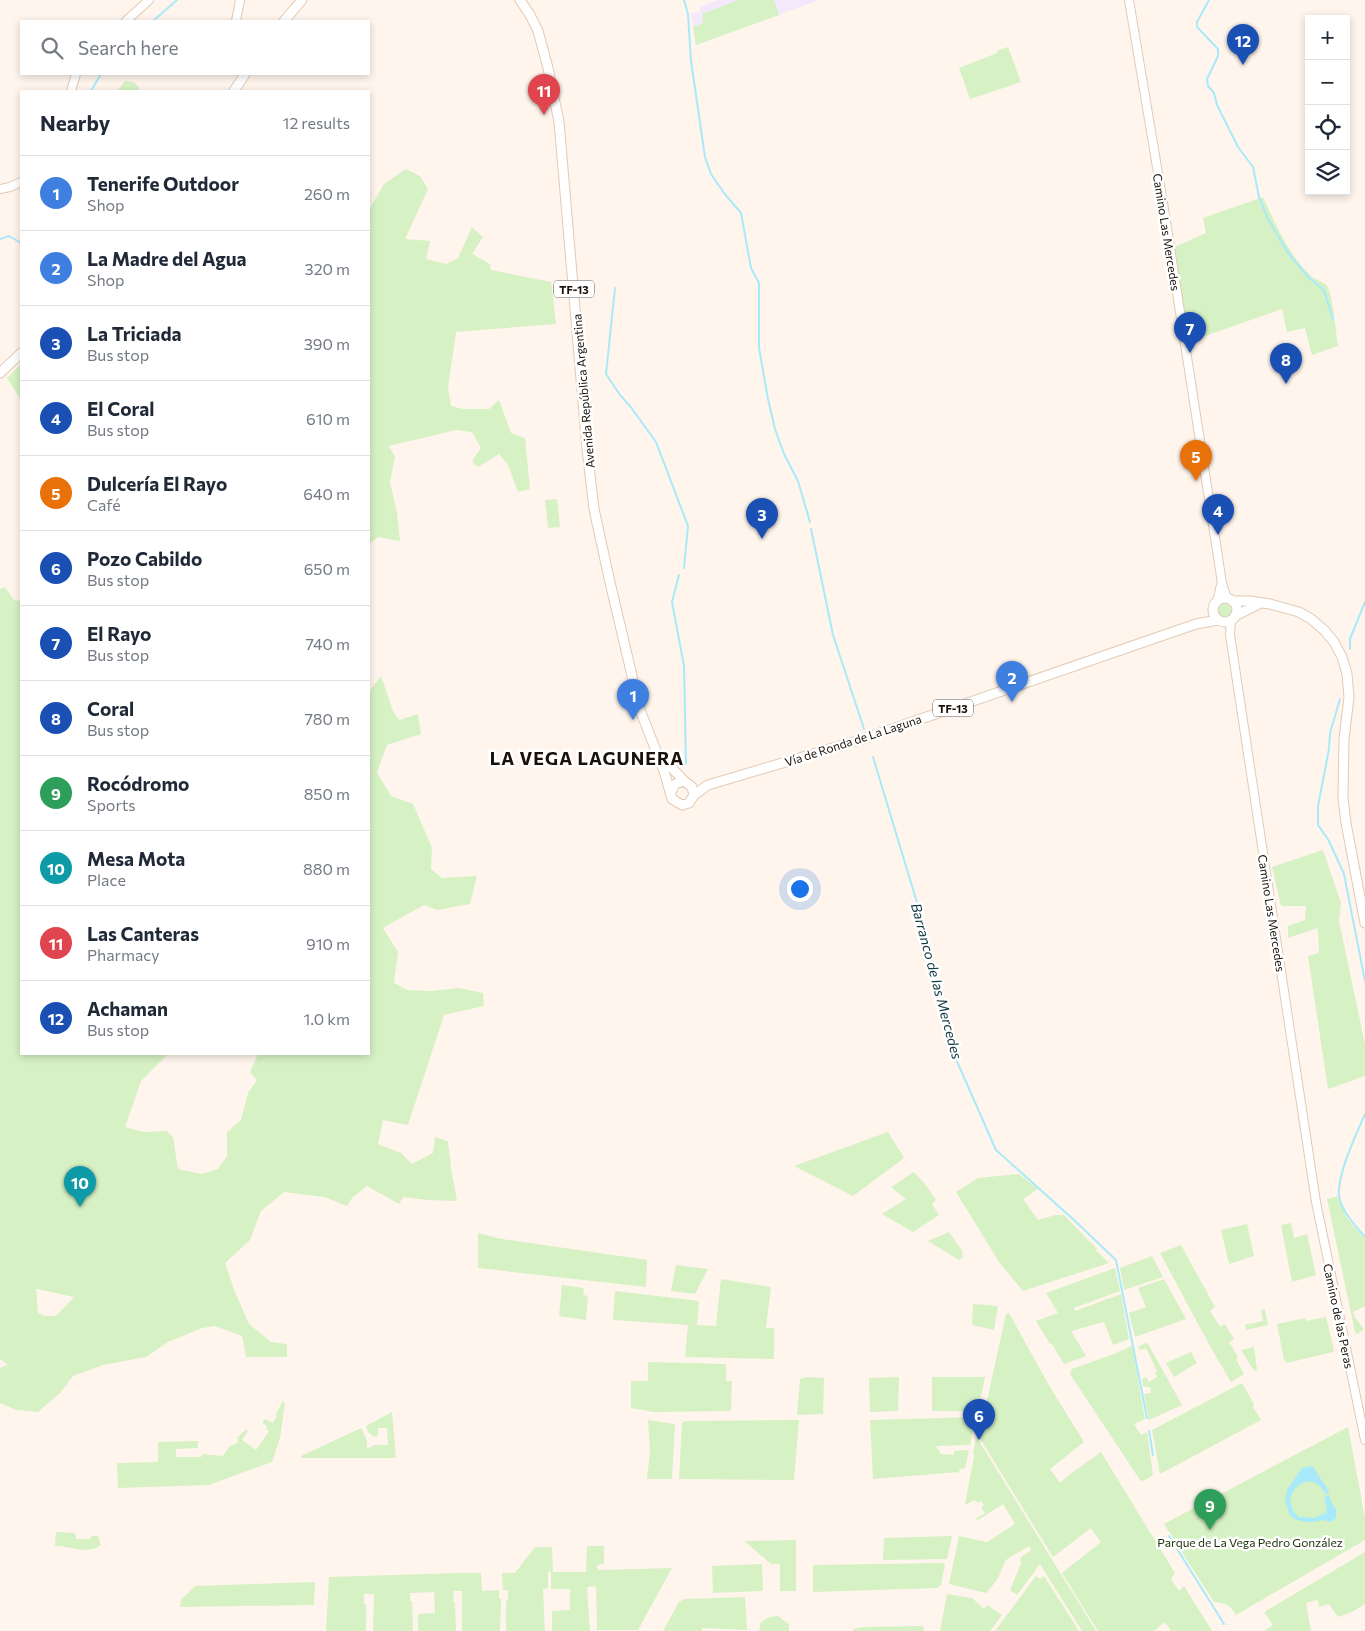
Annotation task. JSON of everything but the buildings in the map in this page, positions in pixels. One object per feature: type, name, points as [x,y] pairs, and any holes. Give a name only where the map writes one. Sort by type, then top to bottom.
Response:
[{"type":"main road","points":[[127,20],[149,0]]},
{"type":"main road","points":[[236,20],[240,0]]},
{"type":"main road","points":[[285,20],[302,0]]},
{"type":"main road","name":"Avenida República Argentina","points":[[520,0],[538,31],[550,76],[559,122],[585,430],[594,509],[608,578],[640,710],[671,792]]},
{"type":"main road","name":"Camino Las Mercedes","points":[[1129,0],[1164,207],[1222,583],[1230,600]]},
{"type":"main road","points":[[71,90],[76,75]]},
{"type":"main road","points":[[235,90],[242,76]]},
{"type":"main road","points":[[0,189],[20,182]]},
{"type":"main road","points":[[0,373],[20,354]]},
{"type":"main road","name":"Camino Las Mercedes","points":[[1215,604],[1222,583]]},
{"type":"main road","points":[[1230,600],[1236,608],[1233,618]]},
{"type":"main road","name":"TF-13","points":[[1215,604],[1230,600],[1250,601],[1284,607],[1299,612],[1311,619],[1329,636],[1342,657],[1347,674],[1349,697],[1344,739],[1343,798],[1365,924]]},
{"type":"main road","points":[[1215,604],[1214,614],[1220,621]]},
{"type":"main road","name":"Vía de Ronda de La Laguna","points":[[1196,624],[1215,604]]},
{"type":"main road","name":"TF-13","points":[[1220,621],[1233,618],[1259,604]]},
{"type":"main road","name":"Camino Las Mercedes","points":[[1233,618],[1230,635],[1314,1191]]},
{"type":"main road","name":"Camino Las Mercedes","points":[[1220,621],[1230,635]]},
{"type":"main road","name":"Vía de Ronda de La Laguna","points":[[694,795],[708,785],[863,739],[1196,624],[1220,621]]},
{"type":"main road","name":"Avenida República Argentina","points":[[657,752],[687,782]]},
{"type":"main road","points":[[671,792],[675,784],[687,782]]},
{"type":"main road","name":"TF-13","points":[[671,792],[672,799],[682,805],[689,803],[694,795],[692,786],[687,782]]},
{"type":"main road","name":"Vía de Ronda de La Laguna","points":[[687,782],[708,785]]},
{"type":"main road","name":"Camino de las Peras","points":[[1314,1191],[1365,1440]]},
{"type":"shaded area","points":[[718,0],[819,0],[696,45],[691,13],[700,12],[700,7]]},
{"type":"green space","points":[[738,0],[774,0],[779,15],[696,45],[693,27],[703,23],[702,14]]},
{"type":"green space","points":[[1008,47],[1021,82],[970,99],[959,68]]},
{"type":"green space","points":[[125,81],[134,82],[139,87],[139,90],[118,90]]},
{"type":"green space","points":[[406,169],[420,176],[428,189],[405,239],[430,241],[426,259],[446,264],[458,258],[472,227],[483,237],[472,254],[490,264],[491,270],[551,282],[556,324],[456,332],[448,388],[451,406],[463,409],[489,409],[499,400],[511,433],[525,438],[530,489],[518,492],[508,465],[499,454],[478,467],[472,461],[481,448],[472,432],[456,430],[389,446],[395,457],[390,482],[397,513],[400,541],[378,537],[370,543],[370,208],[384,184]]},
{"type":"green space","points":[[1263,197],[1283,239],[1296,258],[1311,276],[1327,286],[1333,306],[1338,346],[1312,355],[1305,328],[1287,332],[1282,309],[1188,342],[1172,248],[1206,233],[1203,218]]},
{"type":"green space","points":[[20,365],[20,398],[7,378]]},
{"type":"green space","points":[[557,499],[560,527],[548,528],[545,500]]},
{"type":"green space","points":[[5,587],[14,600],[20,601],[20,1055],[167,1055],[141,1081],[125,1127],[143,1132],[167,1131],[173,1137],[178,1169],[202,1174],[218,1169],[227,1156],[227,1132],[241,1120],[248,1093],[257,1080],[250,1072],[258,1055],[370,1055],[370,692],[381,676],[393,711],[399,720],[418,714],[421,734],[387,745],[377,772],[391,796],[413,804],[432,848],[431,869],[442,878],[477,876],[470,904],[437,910],[424,905],[383,928],[398,952],[394,983],[407,990],[431,991],[459,988],[483,993],[484,1006],[444,1015],[408,1125],[383,1120],[378,1144],[401,1153],[412,1164],[433,1153],[435,1137],[448,1141],[457,1201],[403,1197],[399,1204],[367,1186],[352,1198],[347,1206],[324,1197],[284,1192],[261,1211],[250,1240],[225,1263],[249,1324],[271,1342],[287,1344],[287,1357],[246,1357],[242,1336],[215,1326],[202,1328],[168,1342],[146,1357],[103,1365],[73,1376],[60,1393],[38,1412],[16,1410],[0,1403],[0,1368],[8,1365],[0,1359],[0,589]],"holes":[[[36,1289],[74,1297],[56,1316],[45,1316],[38,1313]]]},
{"type":"green space","points":[[1222,603],[1228,603],[1232,610],[1228,617],[1222,617],[1218,613],[1218,607]]},
{"type":"green space","points":[[1323,850],[1341,903],[1339,921],[1365,1044],[1365,1076],[1328,1089],[1308,956],[1319,953],[1318,928],[1288,938],[1288,926],[1305,920],[1306,906],[1281,906],[1272,867]]},
{"type":"green space","points":[[888,1132],[904,1158],[853,1196],[794,1166]]},
{"type":"green space","points":[[914,1172],[936,1200],[932,1204],[939,1215],[913,1232],[882,1214],[906,1199],[891,1187]]},
{"type":"green space","points":[[1019,1174],[1038,1189],[1023,1199],[1038,1220],[1055,1215],[1064,1215],[1109,1263],[1023,1291],[999,1262],[956,1192],[978,1178]]},
{"type":"green space","points":[[1338,1196],[1347,1218],[1365,1239],[1365,1306],[1353,1312],[1364,1329],[1357,1334],[1355,1332],[1327,1199]]},
{"type":"green space","points":[[1291,1223],[1294,1238],[1307,1234],[1316,1275],[1292,1282],[1281,1225]]},
{"type":"green space","points":[[1247,1224],[1254,1256],[1229,1264],[1221,1230]]},
{"type":"green space","points":[[949,1232],[962,1251],[963,1257],[959,1260],[928,1241]]},
{"type":"green space","points":[[478,1233],[502,1239],[647,1260],[646,1287],[478,1268]]},
{"type":"green space","points":[[1181,1245],[1215,1307],[1210,1311],[1220,1327],[1225,1324],[1234,1339],[1229,1342],[1238,1357],[1236,1359],[1244,1374],[1231,1382],[1160,1253]]},
{"type":"green space","points":[[1152,1256],[1163,1277],[1124,1290],[1120,1268]]},
{"type":"green space","points":[[676,1265],[708,1269],[695,1294],[671,1291]]},
{"type":"green space","points":[[1115,1268],[1120,1291],[1074,1308],[1075,1311],[1121,1294],[1129,1339],[1113,1345],[1104,1322],[1071,1331],[1086,1356],[1064,1364],[1036,1321],[1058,1313],[1046,1293]]},
{"type":"green space","points":[[721,1279],[771,1287],[766,1328],[774,1328],[774,1359],[685,1357],[688,1325],[613,1320],[615,1291],[699,1301],[697,1325],[716,1326]]},
{"type":"green space","points":[[1164,1279],[1186,1319],[1135,1337],[1129,1313],[1146,1307],[1138,1288]]},
{"type":"green space","points":[[562,1285],[584,1288],[583,1295],[588,1296],[586,1320],[559,1316]]},
{"type":"green space","points":[[973,1304],[998,1306],[994,1330],[972,1325]]},
{"type":"green space","points":[[1265,1309],[1268,1325],[1246,1330],[1245,1325],[1263,1321],[1261,1310]]},
{"type":"green space","points":[[1009,1313],[1050,1387],[1084,1442],[1050,1469],[1060,1483],[1101,1452],[1175,1573],[1171,1579],[1179,1591],[1184,1586],[1212,1631],[1171,1631],[1165,1622],[1154,1631],[1098,1631],[1062,1573],[1101,1542],[1091,1528],[1053,1557],[979,1437],[1006,1314]]},
{"type":"green space","points":[[1326,1317],[1333,1352],[1287,1363],[1284,1360],[1277,1324],[1305,1318],[1306,1321]]},
{"type":"green space","points":[[1146,1343],[1182,1405],[1149,1420],[1144,1394],[1151,1393],[1151,1388],[1143,1386],[1142,1379],[1146,1377],[1149,1382],[1157,1377],[1155,1373],[1157,1371],[1146,1348],[1141,1350],[1138,1347]]},
{"type":"green space","points":[[1132,1346],[1145,1419],[1134,1424],[1141,1435],[1147,1432],[1153,1475],[1143,1481],[1140,1480],[1070,1374],[1072,1369]]},
{"type":"green space","points":[[1254,1347],[1257,1370],[1254,1371],[1241,1350]]},
{"type":"green space","points":[[1191,1352],[1197,1363],[1174,1377],[1166,1363]]},
{"type":"green space","points":[[648,1362],[726,1364],[726,1381],[732,1381],[731,1411],[653,1412],[631,1408],[631,1381],[648,1381]]},
{"type":"green space","points":[[806,1377],[824,1378],[823,1414],[797,1415],[800,1379]]},
{"type":"green space","points":[[899,1377],[898,1411],[870,1412],[869,1378]]},
{"type":"green space","points":[[932,1377],[985,1377],[978,1411],[932,1411]]},
{"type":"green space","points":[[1242,1383],[1261,1420],[1160,1474],[1152,1430]]},
{"type":"green space","points":[[283,1401],[285,1403],[280,1438],[272,1462],[209,1485],[118,1488],[117,1463],[158,1462],[158,1442],[198,1441],[198,1448],[176,1449],[176,1457],[201,1457],[202,1454],[223,1456],[229,1447],[237,1443],[237,1438],[246,1429],[248,1431],[242,1440],[256,1450],[269,1431],[266,1429],[267,1426],[262,1423],[265,1419],[273,1423]]},
{"type":"green space","points":[[392,1412],[396,1458],[302,1458],[301,1456],[361,1428],[367,1441],[367,1449],[374,1445],[388,1445],[387,1428],[378,1428],[378,1436],[374,1437],[368,1432],[366,1426]]},
{"type":"green space","points":[[976,1417],[970,1445],[936,1446],[941,1454],[954,1455],[954,1451],[969,1450],[965,1468],[960,1469],[959,1472],[873,1479],[870,1420]]},
{"type":"green space","points":[[648,1420],[675,1424],[672,1479],[647,1479],[650,1451]]},
{"type":"green space","points":[[799,1420],[794,1480],[679,1479],[682,1423],[685,1421]]},
{"type":"green space","name":"Parque de La Vega Pedro González","points":[[1348,1427],[1365,1518],[1365,1540],[1236,1615],[1227,1605],[1214,1602],[1164,1524]]},
{"type":"green space","points":[[976,1436],[1096,1631],[1082,1631],[1040,1564],[1017,1595],[1010,1590],[1021,1564],[1020,1558],[1031,1550],[1029,1546],[1006,1560],[997,1580],[986,1593],[949,1584],[959,1536],[987,1542],[1015,1524],[1003,1504],[978,1520],[975,1519],[985,1513],[981,1507],[984,1505],[981,1501],[979,1503],[974,1500],[965,1504]]},
{"type":"green space","points":[[56,1532],[75,1533],[76,1539],[91,1539],[91,1536],[98,1536],[101,1545],[85,1550],[55,1546]]},
{"type":"green space","points":[[952,1536],[947,1559],[883,1560],[884,1538]]},
{"type":"green space","points":[[796,1540],[796,1591],[780,1591],[780,1564],[771,1564],[744,1541]]},
{"type":"green space","points":[[587,1546],[604,1546],[604,1564],[597,1565],[598,1570],[672,1568],[638,1630],[597,1630],[596,1586],[587,1587],[590,1631],[552,1631],[552,1611],[570,1610],[570,1589],[551,1589],[551,1571],[548,1572],[548,1588],[543,1589],[545,1631],[506,1631],[508,1590],[503,1590],[502,1573],[515,1573],[535,1547],[552,1547],[553,1572],[586,1572]]},
{"type":"green space","points":[[1365,1552],[1365,1604],[1352,1612],[1338,1617],[1329,1604],[1319,1607],[1318,1600],[1306,1603],[1311,1631],[1264,1631],[1273,1625],[1264,1612]]},
{"type":"green space","points":[[762,1564],[763,1591],[713,1593],[712,1566]]},
{"type":"green space","points":[[945,1564],[941,1585],[937,1588],[813,1592],[813,1565]]},
{"type":"green space","points":[[481,1573],[482,1591],[499,1590],[499,1599],[501,1599],[500,1631],[462,1631],[462,1591],[454,1591],[453,1602],[455,1602],[456,1631],[418,1631],[418,1614],[435,1613],[434,1592],[410,1593],[413,1631],[373,1631],[374,1594],[364,1594],[366,1631],[326,1631],[329,1577]]},
{"type":"green space","points":[[1036,1576],[1040,1579],[1044,1576],[1079,1631],[995,1631]]},
{"type":"green space","points":[[315,1582],[314,1605],[180,1607],[181,1600],[195,1586]]},
{"type":"green space","points":[[947,1594],[972,1598],[984,1609],[987,1605],[1002,1615],[990,1631],[940,1631]]},
{"type":"green space","points":[[745,1597],[747,1630],[702,1628],[702,1631],[663,1631],[679,1602],[684,1599]]},
{"type":"green space","points":[[778,1616],[789,1624],[789,1631],[759,1631],[761,1622],[769,1617]]},
{"type":"green space","points":[[863,1627],[924,1627],[923,1631],[853,1631],[853,1629]]},
{"type":"water","points":[[1312,1466],[1329,1494],[1326,1495],[1320,1486],[1312,1482],[1304,1482],[1293,1493],[1291,1500],[1292,1509],[1299,1517],[1314,1518],[1326,1513],[1324,1497],[1329,1495],[1336,1509],[1336,1518],[1331,1522],[1322,1520],[1313,1522],[1301,1521],[1292,1517],[1285,1504],[1287,1490],[1302,1468]]},
{"type":"waterway","points":[[154,20],[177,0]]},
{"type":"waterway","name":"Barranco de las Mercedes","points":[[684,0],[688,14],[691,61],[705,157],[711,174],[741,213],[751,268],[759,283],[759,348],[768,399],[775,429],[784,454],[798,481],[810,522]]},
{"type":"waterway","points":[[1209,0],[1197,22],[1197,27],[1218,49],[1218,56],[1207,79],[1208,86],[1214,93],[1217,105],[1238,147],[1253,167],[1259,197],[1268,219],[1288,253],[1309,278],[1324,290],[1333,319]]},
{"type":"waterway","points":[[92,90],[100,75]]},
{"type":"waterway","points":[[0,239],[9,236],[20,242]]},
{"type":"waterway","points":[[615,288],[606,374],[656,442],[688,526],[684,568]]},
{"type":"waterway","name":"Barranco de las Mercedes","points":[[811,529],[833,635],[864,729]]},
{"type":"waterway","points":[[679,575],[672,602],[684,666],[686,764]]},
{"type":"waterway","points":[[1350,649],[1350,639],[1365,602]]},
{"type":"waterway","points":[[1340,699],[1330,733],[1329,749],[1318,806],[1318,825],[1329,841],[1344,874],[1365,981]]},
{"type":"waterway","name":"Barranco de las Mercedes","points":[[873,757],[928,939],[939,996],[955,1057],[996,1150],[1116,1260],[1147,1418]]},
{"type":"waterway","points":[[1365,1114],[1344,1165],[1339,1186],[1342,1207],[1365,1237]]},
{"type":"waterway","name":"Barranco de las Mercedes","points":[[1149,1431],[1153,1455]]},
{"type":"waterway","name":"Barranco de las Mercedes","points":[[1169,1536],[1224,1624]]},
{"type":"place","name":"Achaman","points":[[1243,65]]},
{"type":"place","name":"Las Canteras","points":[[544,115]]},
{"type":"place","name":"El Rayo","points":[[1190,353]]},
{"type":"place","name":"Coral","points":[[1286,384]]},
{"type":"place","name":"Dulcería El Rayo","points":[[1196,481]]},
{"type":"place","name":"El Coral","points":[[1218,535]]},
{"type":"place","name":"La Triciada","points":[[762,539]]},
{"type":"place","name":"La Madre del Agua","points":[[1012,702]]},
{"type":"place","name":"Tenerife Outdoor","points":[[633,720]]},
{"type":"place","name":"Mesa Mota","points":[[80,1207]]},
{"type":"place","name":"Pozo Cabildo","points":[[979,1440]]},
{"type":"place","name":"Rocódromo","points":[[1210,1530]]},
{"type":"district","name":"LA VEGA LAGUNERA","points":[[587,758]]}]
